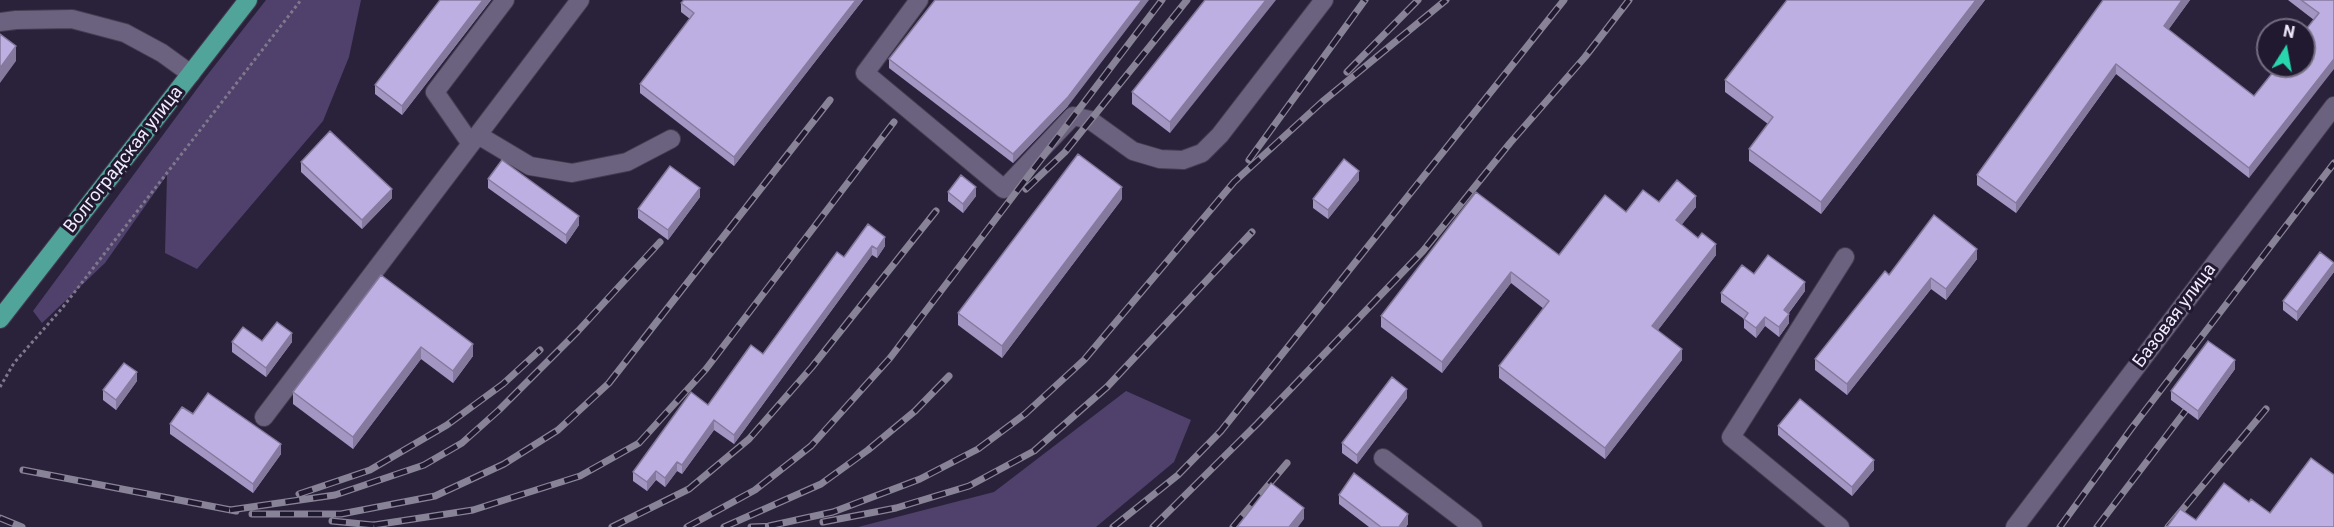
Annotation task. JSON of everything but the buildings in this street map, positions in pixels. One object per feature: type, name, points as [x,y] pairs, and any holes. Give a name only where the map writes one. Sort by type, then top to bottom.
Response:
[{"type":"main road","name":"Волгоградская улица","points":[[3,309],[248,0]]},
{"type":"street","points":[[505,0],[435,92],[475,140],[530,166],[572,173],[627,162],[671,139]]},
{"type":"street","points":[[264,417],[580,0]]},
{"type":"street","points":[[919,0],[865,73],[1004,189],[1073,116],[1090,120],[1133,151],[1160,159],[1183,160],[1202,153],[1220,135],[1324,0]]},
{"type":"street","points":[[0,22],[72,19],[125,33],[162,53],[191,74]]},
{"type":"street","name":"Базовая улица","points":[[2015,527],[2334,106]]},
{"type":"street","points":[[1840,527],[1731,437],[1845,256]]},
{"type":"street","points":[[1383,458],[1473,527]]},
{"type":"path","points":[[0,387],[14,363],[63,307],[302,0]]},
{"type":"shaded area","points":[[266,0],[361,0],[349,57],[323,121],[197,269],[165,253],[167,175],[105,263],[42,323],[33,311],[205,78]]},
{"type":"shaded area","points":[[1126,391],[1191,420],[1174,462],[1096,527],[858,527],[994,492]]},
{"type":"railway","points":[[687,527],[755,490],[811,446],[890,358],[1162,0]]},
{"type":"railway","points":[[1026,189],[1065,152],[1187,0]]},
{"type":"railway","points":[[1249,160],[1365,0]]},
{"type":"railway","points":[[1347,72],[1418,0]]},
{"type":"railway","points":[[769,526],[833,512],[920,479],[978,449],[1025,414],[1084,360],[1234,182],[1322,102],[1446,0]]},
{"type":"railway","points":[[1113,527],[1178,475],[1221,431],[1564,0]]},
{"type":"railway","points":[[1153,527],[1257,424],[1423,251],[1510,143],[1585,57],[1629,0]]},
{"type":"railway","points":[[252,514],[341,514],[435,496],[504,464],[558,430],[609,383],[830,100]]},
{"type":"railway","points":[[374,525],[473,510],[580,476],[639,443],[706,369],[894,122]]},
{"type":"railway","points":[[2060,527],[2131,429],[2334,163]]},
{"type":"railway","points":[[612,527],[689,489],[749,439],[812,367],[936,211]]},
{"type":"railway","points":[[823,522],[896,508],[969,486],[1034,451],[1107,387],[1252,232]]},
{"type":"railway","points":[[230,510],[335,495],[424,465],[462,443],[499,410],[578,331],[660,242]]},
{"type":"railway","points":[[299,494],[370,470],[447,425],[503,384],[540,350]]},
{"type":"railway","points":[[724,527],[821,484],[868,450],[915,411],[949,376]]},
{"type":"railway","points":[[2168,527],[2266,409]]},
{"type":"railway","points":[[2097,527],[2186,410]]},
{"type":"railway","points":[[1233,527],[1287,463]]},
{"type":"railway","points":[[23,470],[236,511]]},
{"type":"railway","points":[[0,518],[22,527]]},
{"type":"railway","points":[[332,521],[383,526]]},
{"type":"railway","points":[[751,527],[775,526]]}]
